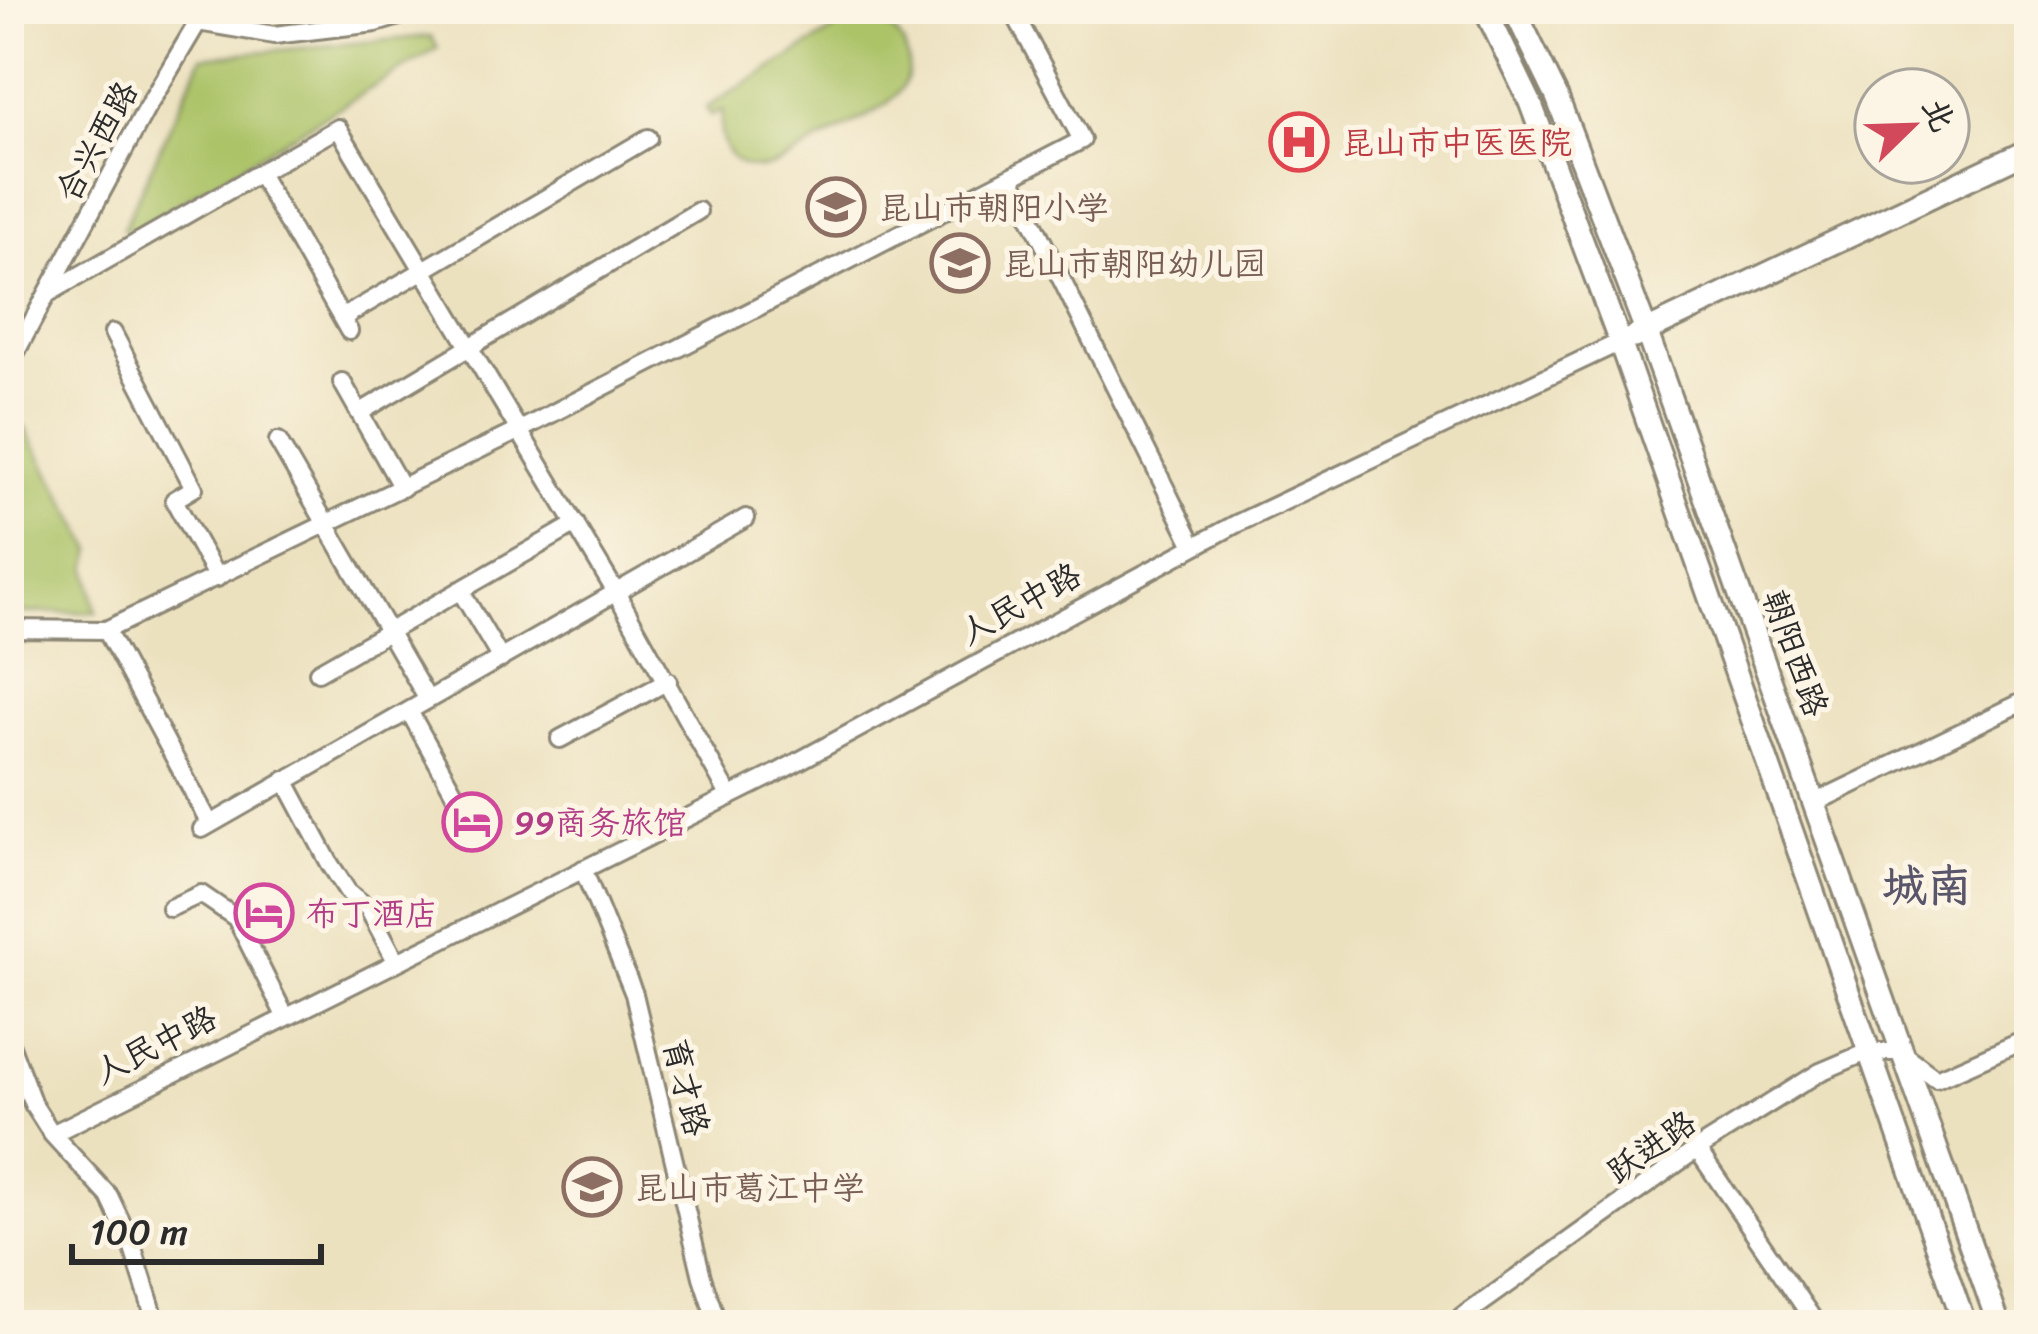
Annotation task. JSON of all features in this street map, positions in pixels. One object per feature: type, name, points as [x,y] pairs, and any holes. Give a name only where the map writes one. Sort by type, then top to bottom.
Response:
[{"type":"main road","name":"朝阳西路","points":[[1485,9],[1530,102],[1620,342],[1965,1325]]},
{"type":"main road","name":"朝阳西路","points":[[1514,9],[1556,98],[1647,333],[1999,1325]]},
{"type":"main road","name":"人民中路","points":[[1620,342],[2029,150]]},
{"type":"street","points":[[197,15],[274,35],[376,23],[423,9]]},
{"type":"street","points":[[9,629],[106,629],[520,430],[1082,140],[1012,9]]},
{"type":"street","name":"合兴西路","points":[[9,365],[197,15]]},
{"type":"street","points":[[47,294],[338,128],[576,524],[730,796]]},
{"type":"street","points":[[260,172],[345,324],[424,271],[648,138]]},
{"type":"street","points":[[1011,178],[1194,546]]},
{"type":"street","points":[[358,413],[698,211]]},
{"type":"street","points":[[113,333],[194,488],[174,500],[217,578]]},
{"type":"street","name":"人民中路","points":[[52,1134],[730,796],[1194,546],[1620,342]]},
{"type":"street","points":[[342,382],[402,488]]},
{"type":"street","points":[[278,441],[428,700]]},
{"type":"street","points":[[106,629],[206,827],[746,518]]},
{"type":"street","points":[[318,672],[576,524]]},
{"type":"street","points":[[460,590],[501,659]]},
{"type":"street","points":[[560,739],[668,681]]},
{"type":"street","points":[[1814,803],[2029,699]]},
{"type":"street","points":[[409,711],[466,814]]},
{"type":"street","points":[[285,780],[330,864],[348,892],[368,908],[396,961]]},
{"type":"street","name":"育才路","points":[[583,868],[634,994],[718,1325]]},
{"type":"street","points":[[170,908],[201,894],[236,918],[285,1016]]},
{"type":"street","points":[[1900,1052],[1936,1079],[2029,1038]]},
{"type":"street","points":[[9,1041],[22,1083],[52,1134],[109,1196],[132,1246],[157,1325]]},
{"type":"street","name":"跃进路","points":[[1451,1325],[1696,1149],[1820,1072],[1867,1052],[1900,1052]]},
{"type":"street","points":[[1696,1149],[1816,1325]]},
{"type":"green space","points":[[869,9],[892,9],[875,20],[895,32],[906,52],[908,69],[895,96],[868,116],[778,164],[751,168],[733,158],[723,141],[723,110],[711,116],[706,108]]},
{"type":"green space","points":[[431,36],[438,48],[135,230],[123,229],[202,57]]},
{"type":"green space","points":[[24,427],[93,550],[88,568],[96,612],[9,613],[9,463]]},
{"type":"place","name":"昆山市中医医院","points":[[1299,142]]},
{"type":"place","name":"昆山市朝阳小学","points":[[836,207]]},
{"type":"place","name":"昆山市朝阳幼儿园","points":[[960,263]]},
{"type":"place","name":"99商务旅馆","points":[[472,822]]},
{"type":"place","name":"布丁酒店","points":[[264,913]]},
{"type":"place","name":"昆山市葛江中学","points":[[592,1187]]},
{"type":"district","name":"城南","points":[[1927,885]]}]
